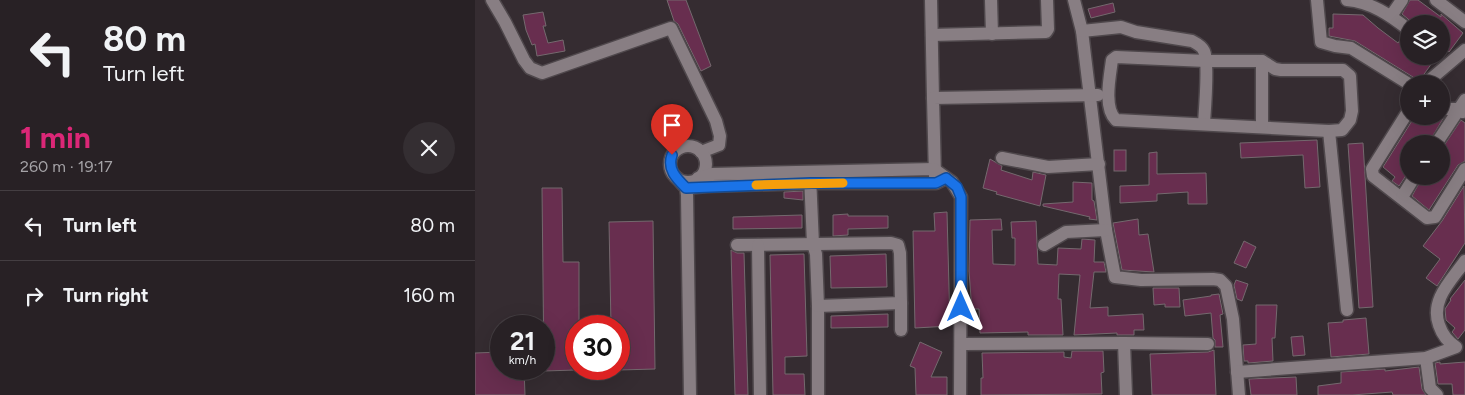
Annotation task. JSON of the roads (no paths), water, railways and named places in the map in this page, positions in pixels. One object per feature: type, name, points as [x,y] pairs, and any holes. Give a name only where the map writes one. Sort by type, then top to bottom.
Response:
[{"type":"street","points":[[492,0],[524,60],[530,68],[542,73],[671,28],[716,121],[720,136],[719,145],[701,152]]},
{"type":"street","points":[[931,0],[934,169],[941,181]]},
{"type":"street","points":[[991,0],[992,34]]},
{"type":"street","points":[[932,35],[1046,32],[1048,29],[1047,0]]},
{"type":"street","points":[[1074,0],[1082,32],[1106,230],[1115,277],[1141,280],[1220,280],[1226,286],[1233,319],[1239,395]]},
{"type":"street","points":[[1317,0],[1319,40],[1322,43],[1351,48],[1400,78]]},
{"type":"street","points":[[1347,0],[1366,3],[1400,23]]},
{"type":"street","points":[[1391,16],[1402,0]]},
{"type":"street","points":[[1436,0],[1465,22]]},
{"type":"street","points":[[1082,32],[1121,27],[1136,32],[1192,41],[1204,50],[1206,61],[1204,123]]},
{"type":"street","points":[[1450,56],[1465,50]]},
{"type":"street","points":[[1116,56],[1206,61],[1261,61],[1275,69],[1281,70],[1343,70],[1350,76],[1352,111],[1350,120],[1342,130],[1329,131],[1204,123],[1116,120],[1109,112],[1108,95],[1112,60],[1116,56]]},
{"type":"street","points":[[1261,61],[1261,126]]},
{"type":"street","points":[[933,98],[1108,95]]},
{"type":"street","points":[[1450,109],[1463,108]]},
{"type":"street","points":[[1443,135],[1463,108]]},
{"type":"street","points":[[1400,124],[1372,169],[1373,176],[1427,218],[1435,217],[1465,169]]},
{"type":"street","points":[[1329,131],[1347,310]]},
{"type":"street","points":[[690,395],[692,185],[702,174],[705,163],[701,152],[692,146],[681,147],[676,150],[672,155],[670,166],[675,176],[692,185],[934,169]]},
{"type":"street","points":[[1002,158],[1048,167],[1099,164]]},
{"type":"street","points":[[814,178],[941,181],[957,187],[961,197],[960,395]]},
{"type":"street","points":[[814,178],[818,306],[818,395]]},
{"type":"street","points":[[1402,197],[1409,185]]},
{"type":"street","points":[[1044,245],[1066,232],[1106,230]]},
{"type":"street","points":[[737,245],[816,247],[891,243],[898,245],[900,253],[901,330]]},
{"type":"street","points":[[758,245],[760,395]]},
{"type":"street","points":[[1461,345],[1450,343],[1441,330],[1437,318],[1437,305],[1439,297],[1465,262]]},
{"type":"street","points":[[818,306],[901,303]]},
{"type":"street","points":[[1124,343],[1126,395]]},
{"type":"street","points":[[961,344],[1208,344]]},
{"type":"street","points":[[1237,372],[1426,358],[1461,345]]},
{"type":"street","points":[[1426,358],[1430,388],[1437,395]]}]
